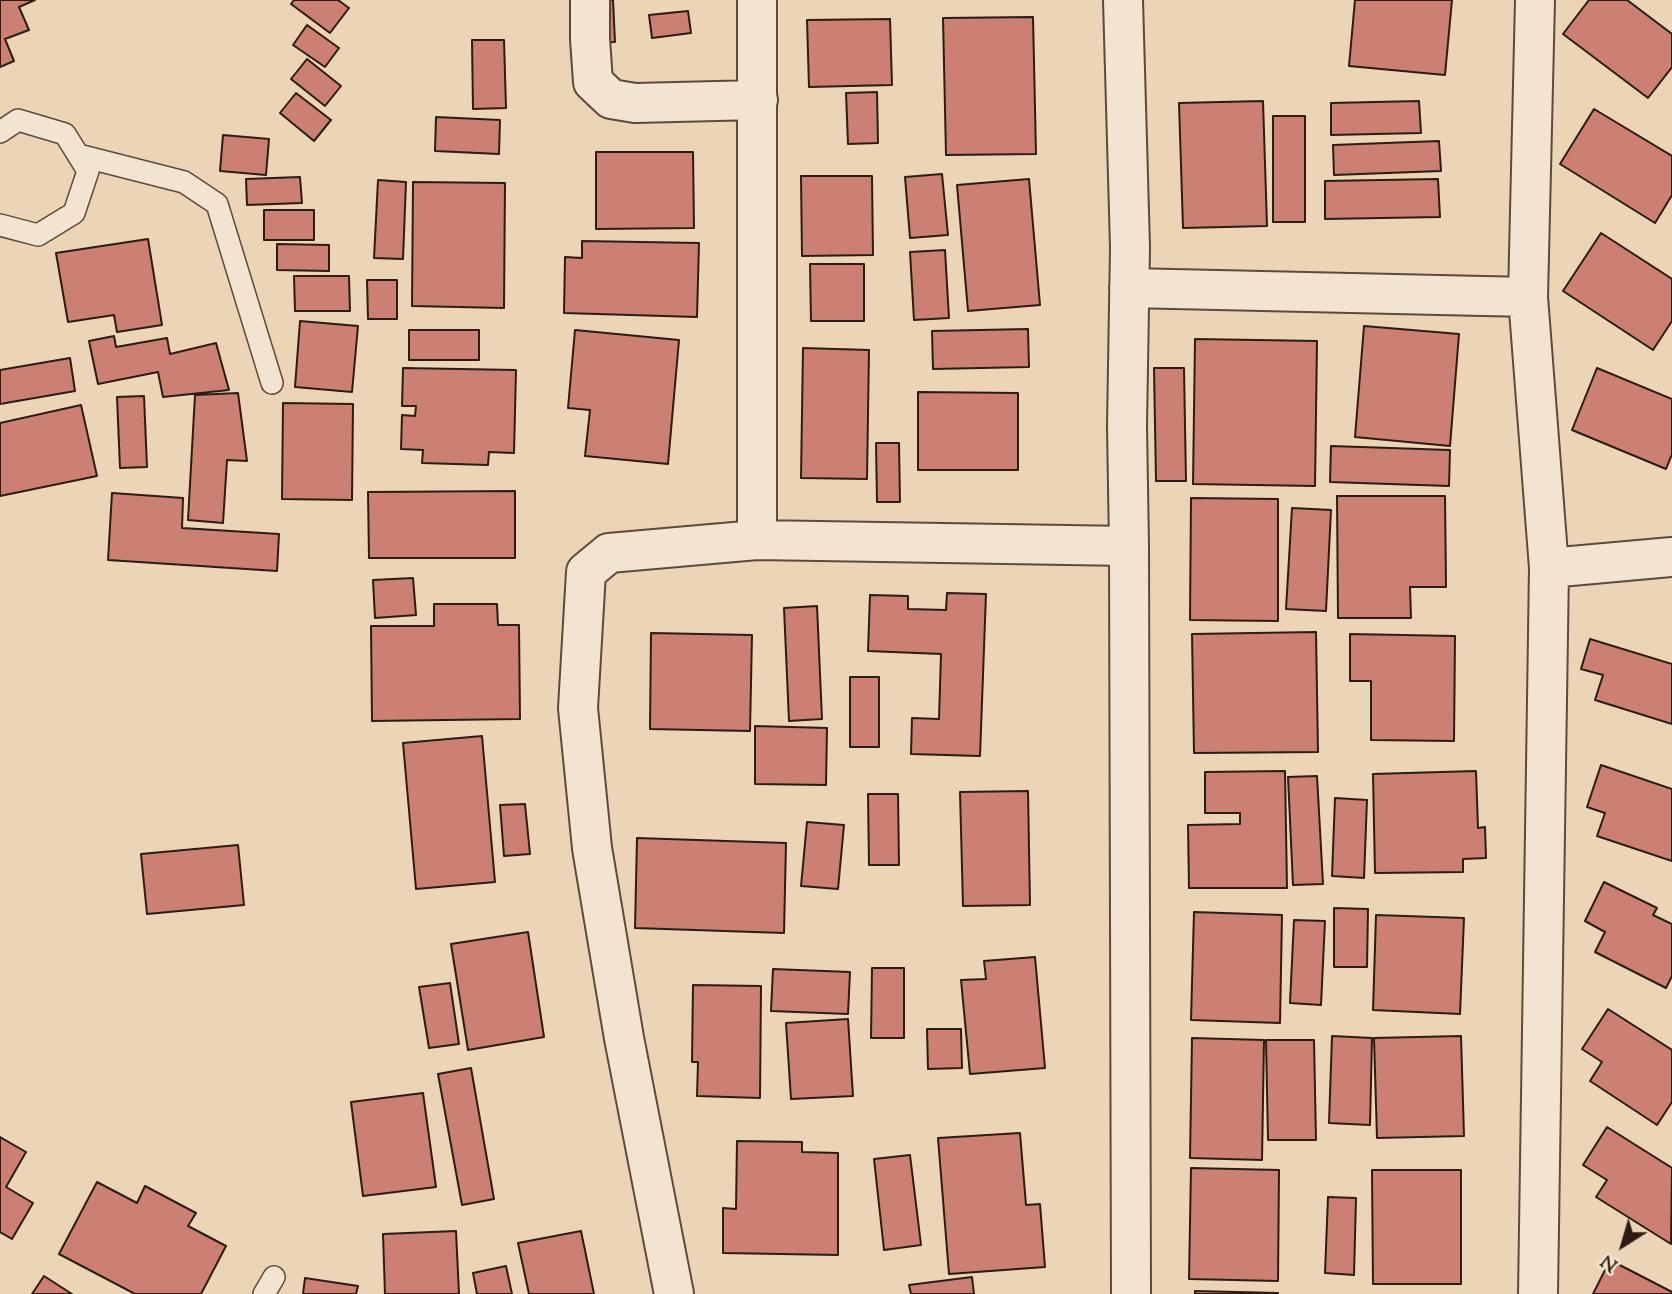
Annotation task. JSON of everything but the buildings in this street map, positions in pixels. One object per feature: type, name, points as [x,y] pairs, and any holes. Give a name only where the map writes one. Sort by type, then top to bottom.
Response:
[{"type":"street","points":[[590,0],[593,82],[611,99],[635,103],[758,100]]},
{"type":"street","points":[[757,0],[757,540]]},
{"type":"street","points":[[1123,0],[1130,247],[1127,426],[1131,1294]]},
{"type":"street","points":[[1535,0],[1528,297],[1549,568],[1538,1294]]},
{"type":"street","points":[[1129,288],[1528,297]]},
{"type":"street","points":[[674,1294],[627,1052],[592,848],[578,708],[586,572],[609,553],[757,540],[1129,546]]},
{"type":"street","points":[[1549,568],[1672,558]]},
{"type":"lane","points":[[0,132],[18,120],[65,134],[88,171],[74,213],[38,235],[0,225]]},
{"type":"lane","points":[[78,155],[184,182],[217,204],[272,383]]}]
